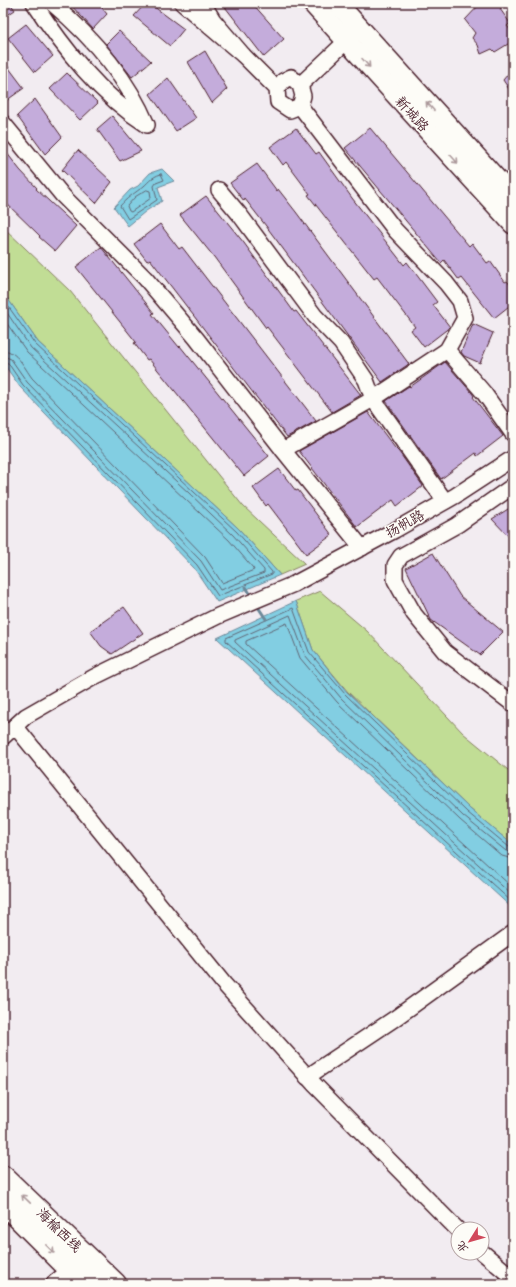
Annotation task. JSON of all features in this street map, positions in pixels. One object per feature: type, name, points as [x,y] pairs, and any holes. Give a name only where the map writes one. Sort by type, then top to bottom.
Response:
[{"type":"highway","name":"海榆西线","points":[[3,1177],[115,1284]]},
{"type":"highway","name":"海榆西线","points":[[3,1202],[71,1280]]},
{"type":"main road","name":"新城路","points":[[312,3],[513,224]]},
{"type":"main road","name":"新城路","points":[[337,3],[513,197]]},
{"type":"street","points":[[34,3],[57,38],[99,85],[135,117],[147,125],[139,106],[113,66],[73,21],[52,3]]},
{"type":"street","points":[[182,3],[243,55]]},
{"type":"street","points":[[203,3],[213,20],[243,55],[277,89],[278,102],[290,110],[300,106]]},
{"type":"street","points":[[300,85],[360,29]]},
{"type":"street","points":[[277,89],[290,77],[300,85],[303,96],[300,106]]},
{"type":"street","points":[[283,450],[373,399],[447,350],[465,318],[460,301],[446,283],[386,218],[300,106]]},
{"type":"street","points":[[3,123],[63,196],[145,278],[196,338],[283,450],[362,548]]},
{"type":"street","points":[[219,190],[240,215],[314,316],[341,343],[366,380],[373,399],[445,501]]},
{"type":"street","points":[[447,350],[484,393],[513,434]]},
{"type":"street","name":"扬帆路","points":[[3,737],[26,716],[94,677],[218,616],[294,584],[362,548],[445,501],[513,458]]},
{"type":"street","points":[[513,486],[456,525],[401,556],[395,565],[395,580],[414,614],[445,652],[513,704]]},
{"type":"street","points":[[15,726],[224,984],[307,1077],[450,1222]]},
{"type":"street","points":[[307,1077],[394,1019],[513,933]]},
{"type":"street","points":[[490,1259],[513,1278]]},
{"type":"green space","points":[[3,227],[70,291],[243,506],[305,564],[280,575],[239,529],[38,342],[3,292]]},
{"type":"green space","points":[[320,591],[367,631],[463,733],[513,774],[513,845],[470,809],[348,692],[313,650],[296,601]]},
{"type":"water","points":[[162,169],[174,181],[158,187],[162,201],[146,211],[128,226],[114,207],[130,190],[138,186],[150,173]]},
{"type":"water","points":[[3,292],[38,342],[239,529],[280,575],[217,602],[194,568],[20,387],[3,363]]},
{"type":"water","points":[[296,601],[313,650],[347,692],[470,809],[513,845],[513,909],[217,638]]},
{"type":"building","points":[[3,3],[10,3],[15,10],[3,18]]},
{"type":"building","points":[[69,3],[98,3],[107,14],[93,29]]},
{"type":"building","points":[[146,3],[149,3],[184,29],[170,46],[134,16]]},
{"type":"building","points":[[222,3],[252,3],[284,39],[264,57]]},
{"type":"building","points":[[481,3],[499,3],[502,7],[500,9],[510,23],[507,26],[513,33],[513,41],[495,52],[492,49],[481,54],[478,45],[472,38],[475,33],[465,20]]},
{"type":"building","points":[[26,24],[53,56],[35,72],[8,38]]},
{"type":"building","points":[[119,31],[151,61],[132,77],[106,44]]},
{"type":"building","points":[[205,51],[227,89],[212,103],[188,62]]},
{"type":"building","points":[[3,60],[24,88],[3,103]]},
{"type":"building","points":[[513,68],[513,95],[503,80]]},
{"type":"building","points":[[67,73],[98,103],[80,120],[50,89]]},
{"type":"building","points":[[168,78],[196,118],[176,131],[150,94]]},
{"type":"building","points":[[35,99],[62,137],[45,154],[17,116]]},
{"type":"building","points":[[112,116],[141,151],[120,161],[97,129]]},
{"type":"building","points":[[296,128],[316,154],[319,152],[352,198],[404,265],[407,262],[437,302],[433,305],[450,327],[424,347],[411,330],[415,327],[377,277],[374,279],[308,195],[310,194],[286,162],[283,165],[270,147]]},
{"type":"building","points":[[370,128],[469,246],[472,243],[487,263],[490,261],[505,282],[507,281],[513,288],[513,303],[494,318],[462,278],[459,280],[444,260],[441,263],[345,148]]},
{"type":"building","points":[[3,148],[20,170],[37,188],[36,189],[76,226],[55,251],[39,237],[40,236],[3,200]]},
{"type":"building","points":[[78,150],[112,182],[96,203],[62,170]]},
{"type":"building","points":[[257,164],[277,191],[278,189],[296,212],[409,364],[382,382],[266,226],[245,199],[244,201],[230,183]]},
{"type":"building","points":[[206,196],[244,243],[294,312],[296,311],[361,395],[332,412],[267,327],[266,328],[214,257],[180,215]]},
{"type":"building","points":[[160,224],[179,249],[182,247],[316,421],[287,437],[150,259],[147,261],[134,244]]},
{"type":"building","points":[[101,247],[154,313],[152,314],[179,347],[180,346],[269,456],[244,476],[149,359],[147,360],[134,343],[136,342],[76,267]]},
{"type":"building","points":[[473,324],[493,333],[480,363],[464,356],[461,352]]},
{"type":"building","points":[[445,362],[472,393],[474,396],[473,397],[503,436],[477,456],[476,453],[441,479],[386,401],[409,386],[410,387]]},
{"type":"building","points":[[368,412],[423,486],[397,506],[393,500],[357,527],[299,451]]},
{"type":"building","points":[[279,469],[296,491],[298,490],[332,535],[306,554],[268,504],[266,506],[253,488]]},
{"type":"building","points":[[513,506],[513,541],[492,519]]},
{"type":"building","points":[[433,553],[460,596],[503,632],[480,655],[431,620],[406,568]]},
{"type":"building","points":[[124,607],[143,633],[112,654],[101,646],[90,631]]},
{"type":"waterway","points":[[246,587],[252,597]]},
{"type":"waterway","points":[[256,604],[266,619]]}]
